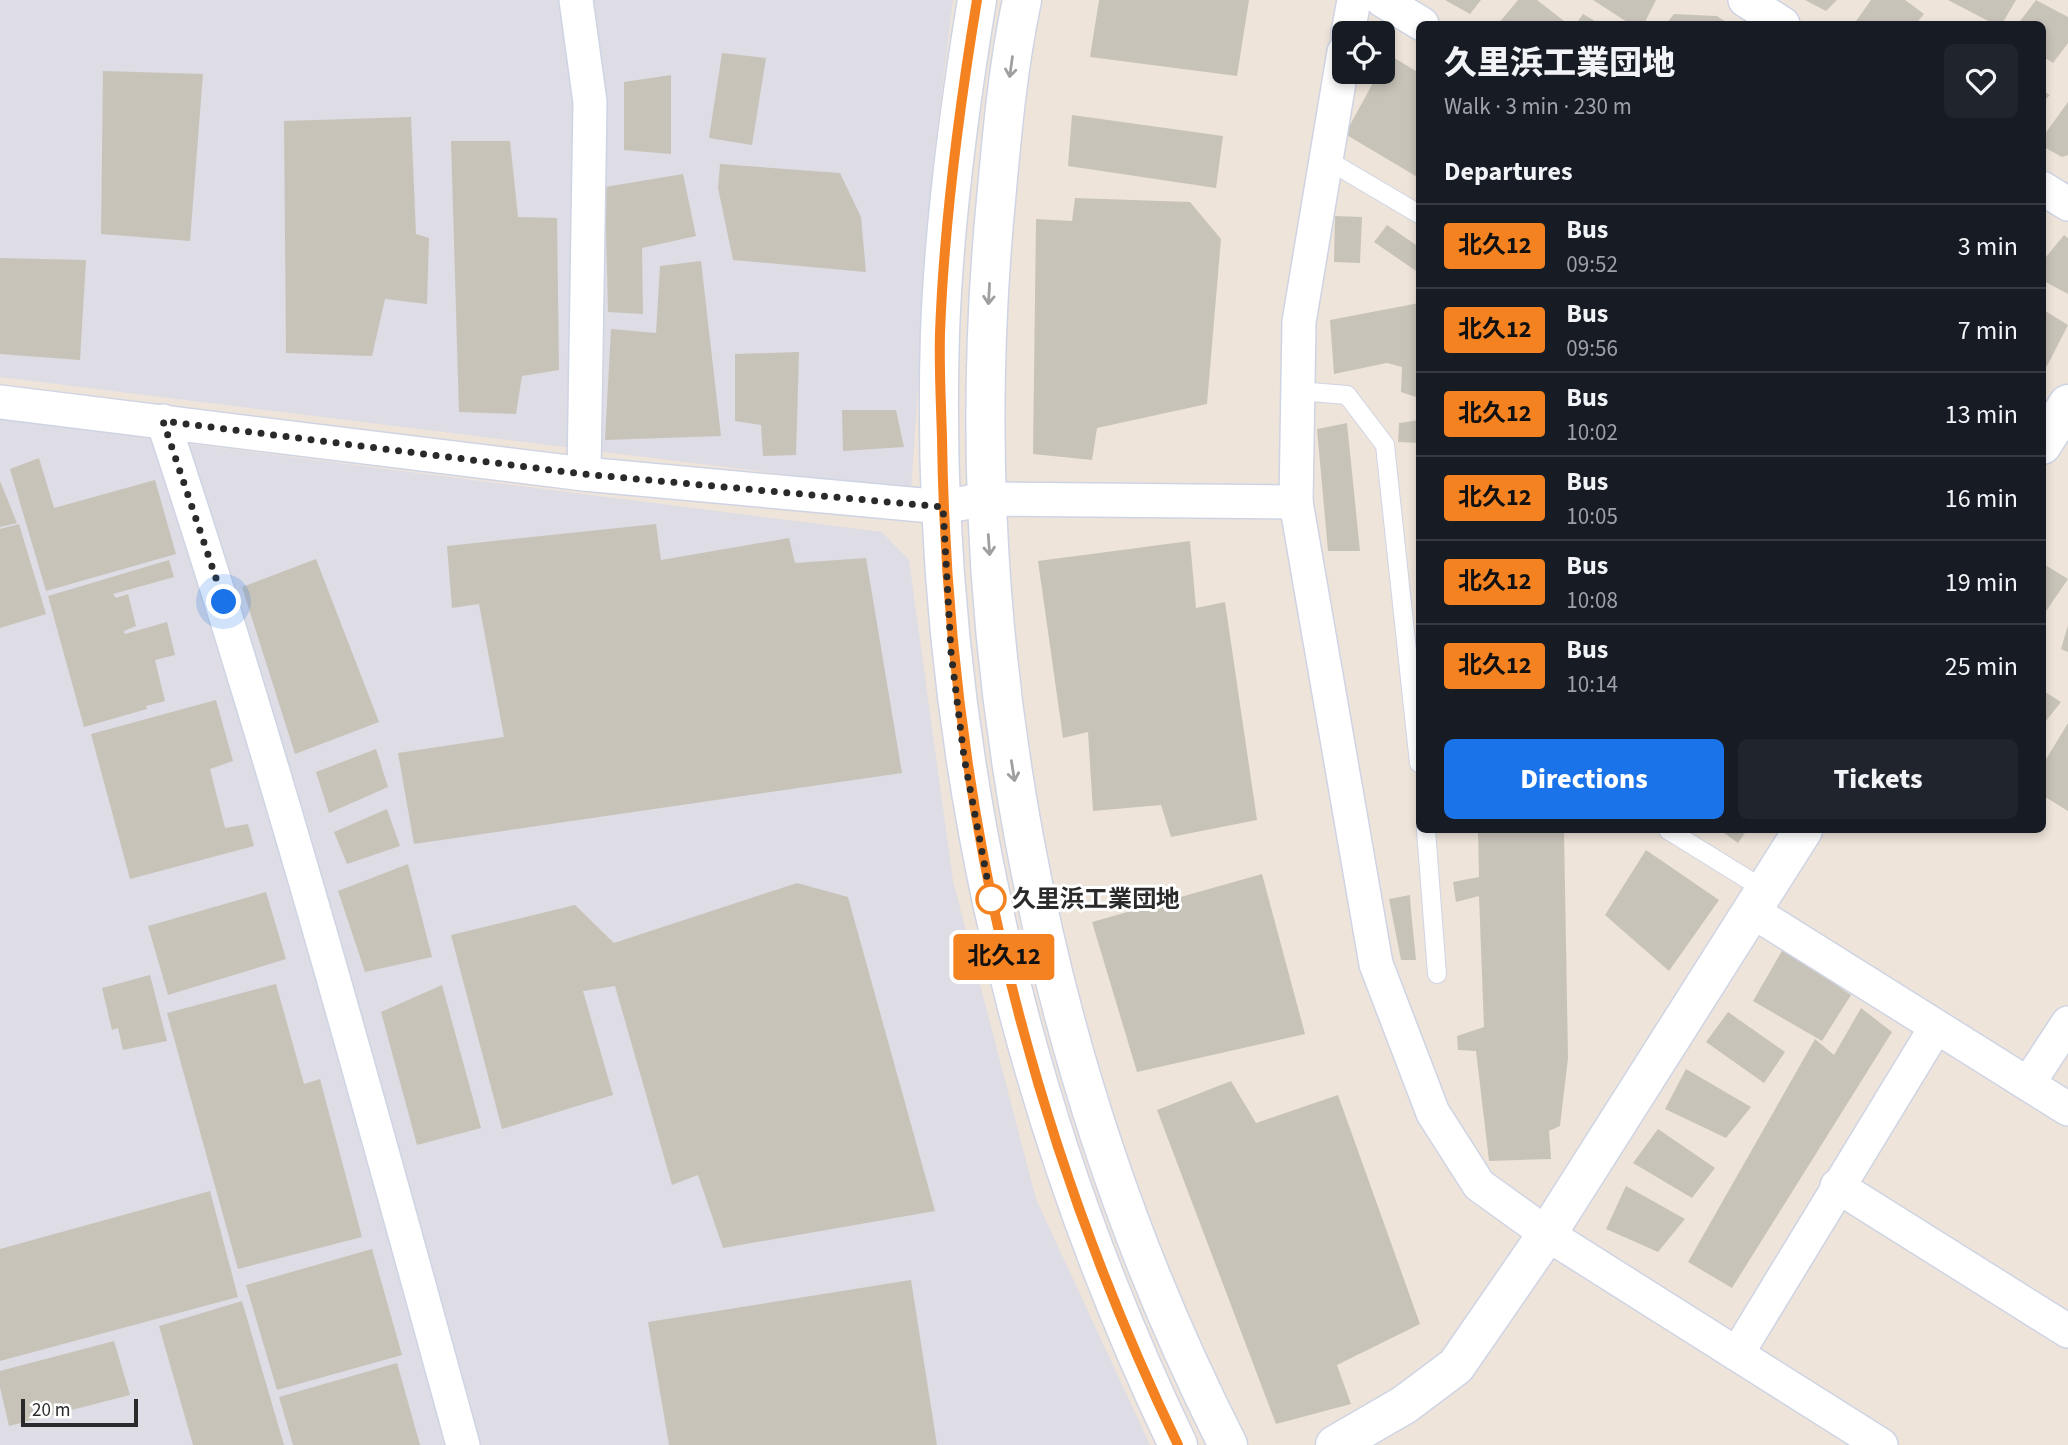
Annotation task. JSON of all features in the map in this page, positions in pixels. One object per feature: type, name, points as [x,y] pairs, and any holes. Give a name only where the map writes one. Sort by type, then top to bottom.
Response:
[{"type":"street","points":[[576,0],[590,102],[583,474]]},
{"type":"street","points":[[977,0],[958,130],[940,333],[943,507],[951,652],[964,757],[1007,974],[1066,1173],[1108,1286],[1178,1445]]},
{"type":"street","points":[[1022,0],[1002,138],[992,237],[986,340],[986,499],[997,663],[1021,823],[1053,967],[1093,1110],[1131,1222],[1194,1377],[1228,1445]]},
{"type":"street","points":[[1350,21],[1354,0]]},
{"type":"street","points":[[1381,0],[1417,21]]},
{"type":"street","points":[[1745,0],[1778,21]]},
{"type":"street","points":[[1338,84],[1299,323],[1296,502],[1376,964],[1433,1113],[1479,1185],[1547,1234],[1881,1445]]},
{"type":"street","points":[[2046,190],[2068,204]]},
{"type":"street","points":[[0,402],[583,474],[943,507],[986,499],[1296,502]]},
{"type":"street","points":[[163,421],[224,602],[324,939],[463,1445]]},
{"type":"street","points":[[1335,1445],[1404,1405],[1456,1366],[1547,1234],[1800,833]]},
{"type":"street","points":[[1758,900],[1936,1027],[2068,1109]]},
{"type":"street","points":[[2028,1084],[2068,1023]]},
{"type":"street","points":[[1737,1354],[1936,1027]]},
{"type":"street","points":[[1837,1186],[2068,1331]]},
{"type":"lane","points":[[1324,158],[1416,212]]},
{"type":"lane","points":[[1298,391],[1347,395],[1385,445],[1416,735]]},
{"type":"lane","points":[[1426,833],[1437,974]]},
{"type":"lane","points":[[1672,833],[1758,900]]},
{"type":"shaded area","points":[[0,0],[953,0],[934,154],[911,490],[0,377]]},
{"type":"shaded area","points":[[0,420],[882,532],[909,560],[953,881],[1036,1199],[1150,1445],[0,1445]]},
{"type":"building","points":[[1099,0],[1249,0],[1237,76],[1090,57]]},
{"type":"building","points":[[1445,0],[1481,0],[1470,14]]},
{"type":"building","points":[[1518,0],[1537,0],[1564,21],[1500,21]]},
{"type":"building","points":[[1593,0],[1656,0],[1646,21],[1625,21]]},
{"type":"building","points":[[1805,0],[1837,0],[1826,11]]},
{"type":"building","points":[[1871,0],[1905,0],[1924,14],[1918,21],[1856,21]]},
{"type":"building","points":[[1948,0],[2016,0],[2004,21],[1988,21]]},
{"type":"building","points":[[2036,0],[2068,17],[2068,43],[2053,63],[2046,59],[2046,21],[2020,21]]},
{"type":"building","points":[[1583,14],[1595,21],[1578,21]]},
{"type":"building","points":[[1674,14],[1717,16],[1724,21],[1668,21]]},
{"type":"building","points":[[722,53],[766,58],[752,145],[709,138]]},
{"type":"building","points":[[1395,58],[1416,71],[1416,176],[1345,134],[1372,84],[1395,84]]},
{"type":"building","points":[[103,71],[203,74],[190,241],[101,234]]},
{"type":"building","points":[[671,75],[671,154],[624,150],[624,82]]},
{"type":"building","points":[[2068,102],[2068,155],[2062,157],[2046,148],[2046,132]]},
{"type":"building","points":[[1072,115],[1223,136],[1216,188],[1068,166]]},
{"type":"building","points":[[411,117],[416,234],[429,238],[427,304],[385,299],[372,356],[286,353],[284,121]]},
{"type":"building","points":[[451,141],[510,141],[518,217],[557,218],[559,370],[522,376],[516,414],[459,412]]},
{"type":"building","points":[[720,164],[840,173],[861,217],[866,272],[733,260],[718,188]]},
{"type":"building","points":[[683,174],[696,236],[642,248],[643,314],[608,312],[605,187]]},
{"type":"building","points":[[1075,198],[1190,202],[1221,239],[1207,404],[1097,428],[1092,460],[1033,454],[1036,219],[1072,221]]},
{"type":"building","points":[[1335,216],[1362,217],[1360,263],[1334,262]]},
{"type":"building","points":[[1387,225],[1416,245],[1416,271],[1374,242]]},
{"type":"building","points":[[2064,235],[2068,238],[2068,294],[2046,282],[2046,257]]},
{"type":"building","points":[[0,258],[86,260],[80,360],[0,354]]},
{"type":"building","points":[[701,261],[721,436],[605,440],[611,329],[656,333],[660,266]]},
{"type":"building","points":[[1416,304],[1416,397],[1401,392],[1402,367],[1387,363],[1334,374],[1330,320]]},
{"type":"building","points":[[2046,311],[2068,325],[2046,366]]},
{"type":"building","points":[[799,352],[796,455],[763,456],[761,425],[735,421],[735,354]]},
{"type":"building","points":[[842,410],[896,410],[904,447],[843,451]]},
{"type":"building","points":[[1416,420],[1416,443],[1398,442],[1399,423]]},
{"type":"building","points":[[1347,423],[1360,551],[1328,551],[1317,429]]},
{"type":"building","points":[[39,458],[54,508],[155,480],[176,554],[46,591],[10,469]]},
{"type":"building","points":[[0,481],[17,523],[0,527]]},
{"type":"building","points":[[19,524],[46,614],[0,628],[0,529]]},
{"type":"building","points":[[656,524],[661,560],[789,538],[795,563],[866,558],[902,773],[414,844],[398,753],[504,737],[479,604],[452,608],[447,546]]},
{"type":"building","points":[[1190,541],[1196,608],[1225,602],[1257,820],[1171,837],[1161,805],[1093,811],[1088,732],[1063,738],[1038,561]]},
{"type":"building","points":[[316,559],[379,722],[295,754],[242,587]]},
{"type":"building","points":[[169,560],[174,577],[113,594],[116,598],[128,594],[136,626],[124,631],[125,634],[167,622],[175,655],[155,660],[165,701],[146,706],[147,709],[84,727],[48,596]]},
{"type":"building","points":[[2046,565],[2068,579],[2046,611]]},
{"type":"building","points":[[2068,625],[2068,652],[2061,649]]},
{"type":"building","points":[[2046,693],[2061,702],[2046,721]]},
{"type":"building","points":[[216,700],[233,761],[210,769],[225,828],[248,824],[254,846],[130,879],[91,734]]},
{"type":"building","points":[[2068,723],[2068,811],[2046,797],[2046,759]]},
{"type":"building","points":[[376,749],[388,787],[329,813],[316,772]]},
{"type":"building","points":[[387,809],[400,846],[347,864],[334,832]]},
{"type":"building","points":[[1478,833],[1564,833],[1568,1058],[1560,1126],[1549,1131],[1551,1159],[1489,1161],[1476,1051],[1458,1050],[1457,1036],[1484,1027],[1479,896],[1456,902],[1453,882],[1479,877]]},
{"type":"building","points":[[1724,833],[1745,833],[1738,843]]},
{"type":"building","points":[[1646,850],[1719,900],[1669,971],[1605,915]]},
{"type":"building","points":[[408,864],[432,957],[365,972],[338,891]]},
{"type":"building","points":[[1262,874],[1305,1034],[1137,1072],[1092,922]]},
{"type":"building","points":[[797,883],[848,897],[935,1211],[723,1248],[698,1175],[672,1185],[615,986],[583,991],[613,1095],[502,1129],[451,935],[575,905],[614,943]]},
{"type":"building","points":[[266,892],[286,959],[168,995],[148,926]]},
{"type":"building","points":[[1410,895],[1416,960],[1401,960],[1389,899]]},
{"type":"building","points":[[1783,949],[1851,995],[1822,1041],[1753,1001]]},
{"type":"building","points":[[150,975],[167,1041],[123,1050],[118,1028],[112,1030],[102,988]]},
{"type":"building","points":[[276,984],[304,1084],[320,1079],[362,1237],[238,1269],[167,1013]]},
{"type":"building","points":[[442,985],[481,1128],[417,1145],[381,1012]]},
{"type":"building","points":[[1861,1008],[1892,1032],[1732,1288],[1688,1262],[1815,1039],[1834,1055]]},
{"type":"building","points":[[1728,1012],[1785,1052],[1764,1083],[1706,1042]]},
{"type":"building","points":[[1686,1069],[1751,1107],[1726,1138],[1665,1109]]},
{"type":"building","points":[[1231,1081],[1256,1123],[1338,1095],[1420,1324],[1337,1365],[1351,1404],[1276,1424],[1157,1110]]},
{"type":"building","points":[[1658,1129],[1715,1168],[1692,1198],[1633,1163]]},
{"type":"building","points":[[1626,1186],[1685,1219],[1658,1252],[1606,1229]]},
{"type":"building","points":[[210,1191],[238,1297],[0,1361],[0,1249]]},
{"type":"building","points":[[372,1249],[402,1355],[277,1390],[246,1285]]},
{"type":"building","points":[[911,1280],[937,1445],[669,1445],[648,1322]]},
{"type":"building","points":[[242,1301],[284,1445],[193,1445],[159,1326]]},
{"type":"building","points":[[114,1341],[130,1395],[9,1426],[0,1387],[0,1371]]},
{"type":"building","points":[[397,1363],[420,1445],[293,1445],[279,1397]]},
{"type":"bus line","name":"北久12","points":[[977,0],[958,130],[940,333],[943,507],[951,652],[964,757],[1007,974],[1030,1058],[1066,1173],[1108,1286],[1178,1445]]},
{"type":"place","name":"久里浜工業団地","points":[[991,899]]},
{"type":"route","points":[[224,602],[163,421],[583,474],[943,507],[951,652],[964,757],[991,899]]}]
